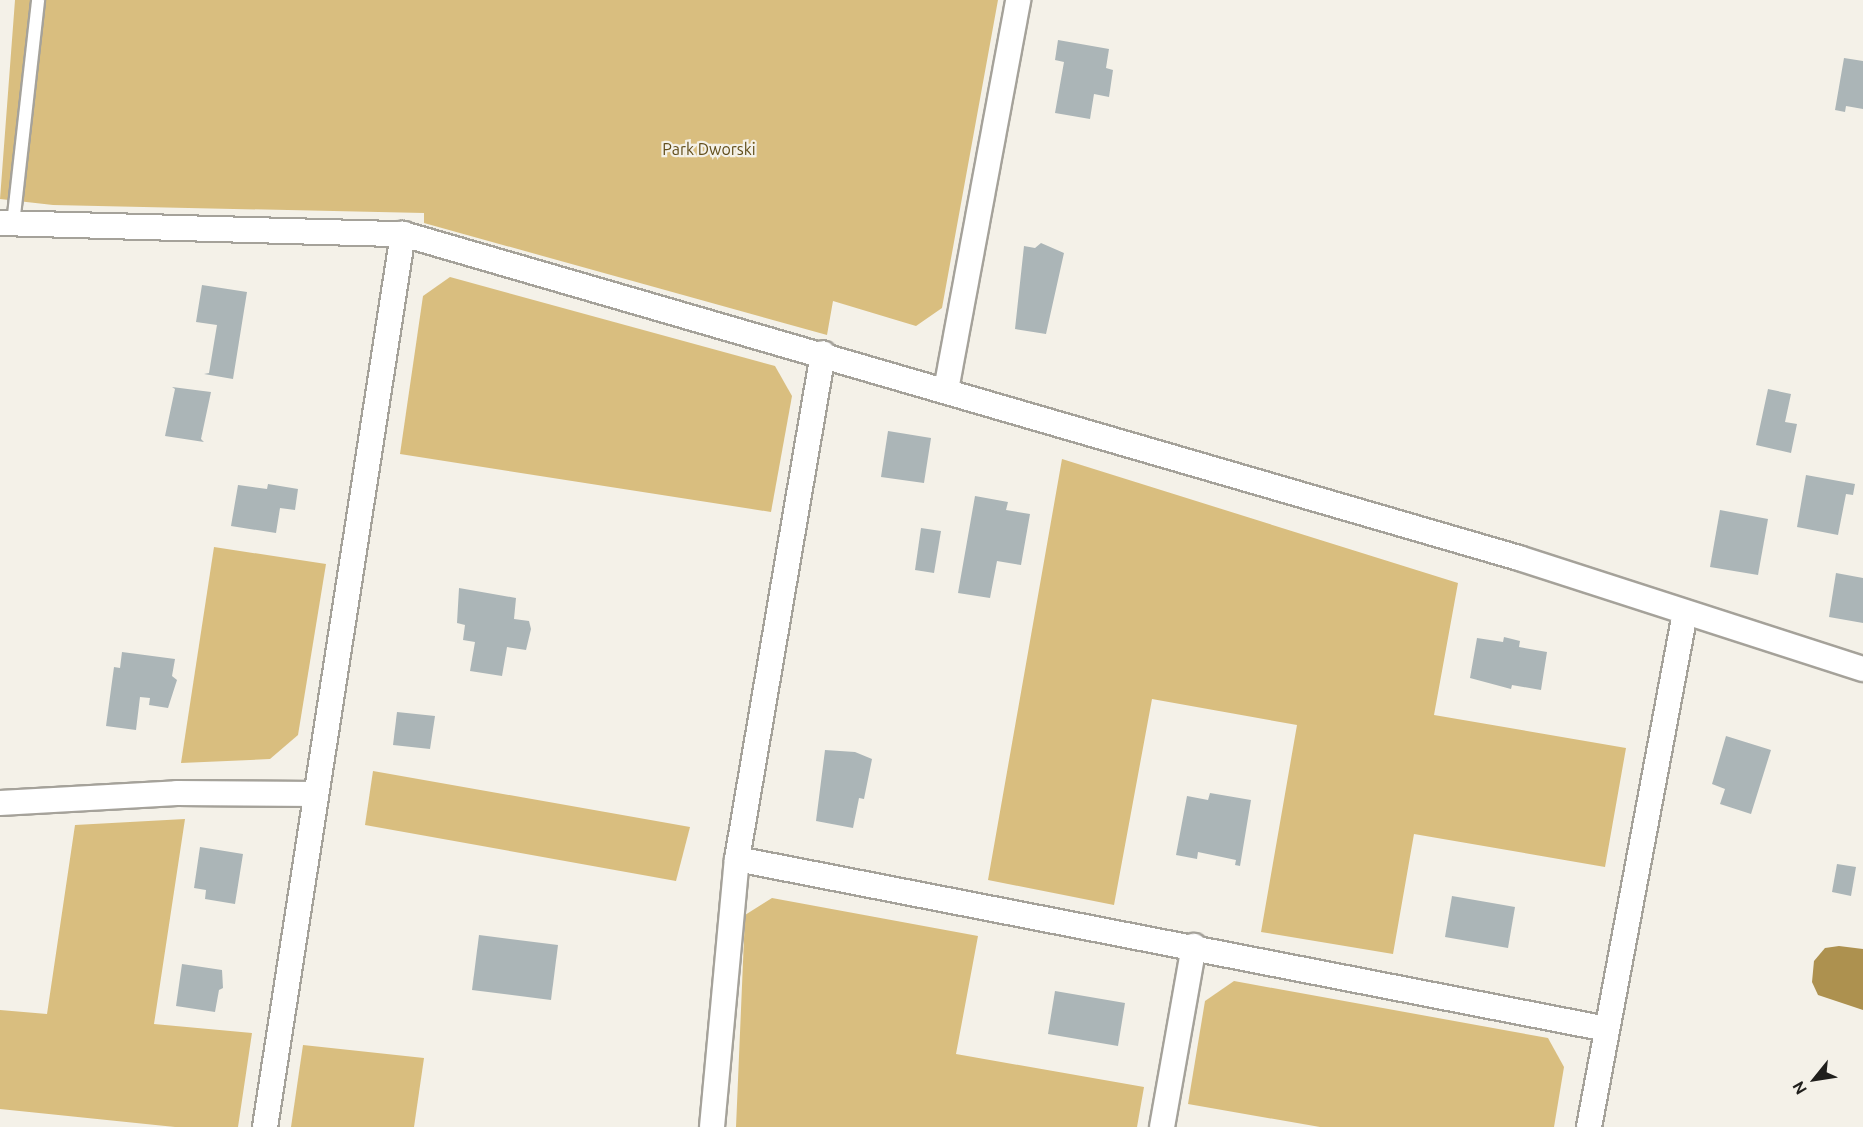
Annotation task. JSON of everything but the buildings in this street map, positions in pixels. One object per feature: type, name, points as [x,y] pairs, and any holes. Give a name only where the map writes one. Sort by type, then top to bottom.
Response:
[{"type":"street","points":[[946,390],[1018,0]]},
{"type":"street","points":[[7,224],[403,234],[823,353],[1519,558],[1863,669]]},
{"type":"street","points":[[265,1127],[403,234]]},
{"type":"street","points":[[711,1127],[737,859],[823,353]]},
{"type":"street","points":[[1588,1127],[1685,613]]},
{"type":"street","points":[[0,803],[177,793],[316,794]]},
{"type":"street","points":[[737,859],[1194,946],[1606,1029]]},
{"type":"street","points":[[1162,1127],[1194,946]]},
{"type":"lane","points":[[7,224],[38,0]]},
{"type":"green space","name":"Park Dworski","points":[[15,0],[998,0],[942,308],[916,326],[833,301],[827,335],[424,223],[424,213],[53,205],[0,199]]},
{"type":"green space","points":[[450,277],[775,366],[792,396],[771,512],[400,454],[423,296]]},
{"type":"green space","points":[[1062,459],[1458,583],[1434,715],[1626,748],[1605,867],[1414,834],[1393,954],[1261,932],[1297,725],[1152,699],[1114,905],[988,880]]},
{"type":"green space","points":[[214,547],[326,564],[298,735],[270,759],[181,763]]},
{"type":"green space","points":[[373,771],[690,827],[676,881],[365,825]]},
{"type":"green space","points":[[185,819],[154,1024],[252,1033],[238,1127],[175,1127],[0,1109],[0,1010],[47,1014],[75,825]]},
{"type":"green space","points":[[772,898],[978,936],[956,1054],[1144,1087],[1137,1127],[736,1127],[745,915]]},
{"type":"green space","points":[[1234,981],[1548,1038],[1564,1067],[1554,1127],[1320,1127],[1188,1104],[1205,1001]]},
{"type":"green space","points":[[303,1045],[424,1058],[414,1127],[291,1127]]},
{"type":"shaded area","points":[[1839,946],[1863,949],[1863,1010],[1818,995],[1812,982],[1814,961],[1825,948]]}]
